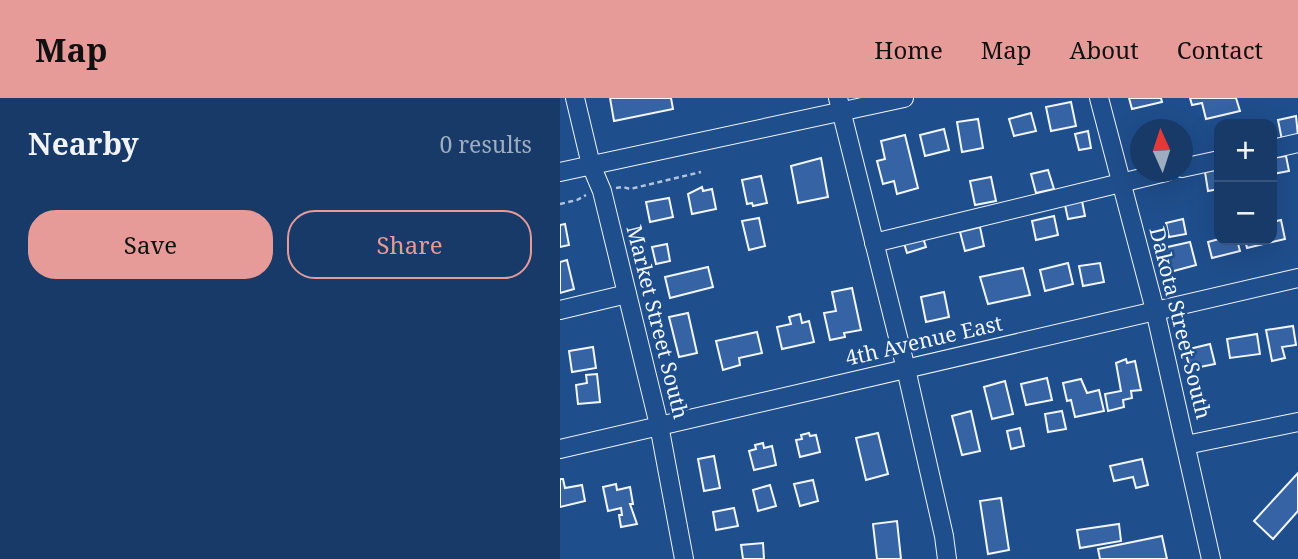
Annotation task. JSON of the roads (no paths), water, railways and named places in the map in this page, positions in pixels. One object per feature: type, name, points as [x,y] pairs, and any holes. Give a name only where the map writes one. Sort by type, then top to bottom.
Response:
[{"type":"street","name":"Market Street South","points":[[575,98],[591,165],[602,191],[659,425],[684,559]]},
{"type":"street","points":[[560,173],[839,105],[904,98]]},
{"type":"street","name":"Dakota Street South","points":[[1099,98],[1156,310],[1211,559]]},
{"type":"street","points":[[839,105],[906,369],[947,559]]},
{"type":"street","points":[[1277,148],[1298,143]]},
{"type":"street","points":[[1193,166],[1214,161]]},
{"type":"street","points":[[874,243],[1130,179]]},
{"type":"street","name":"4th Avenue East","points":[[560,449],[1298,278]]},
{"type":"street","points":[[560,310],[627,294]]},
{"type":"street","points":[[1186,445],[1298,422]]}]
